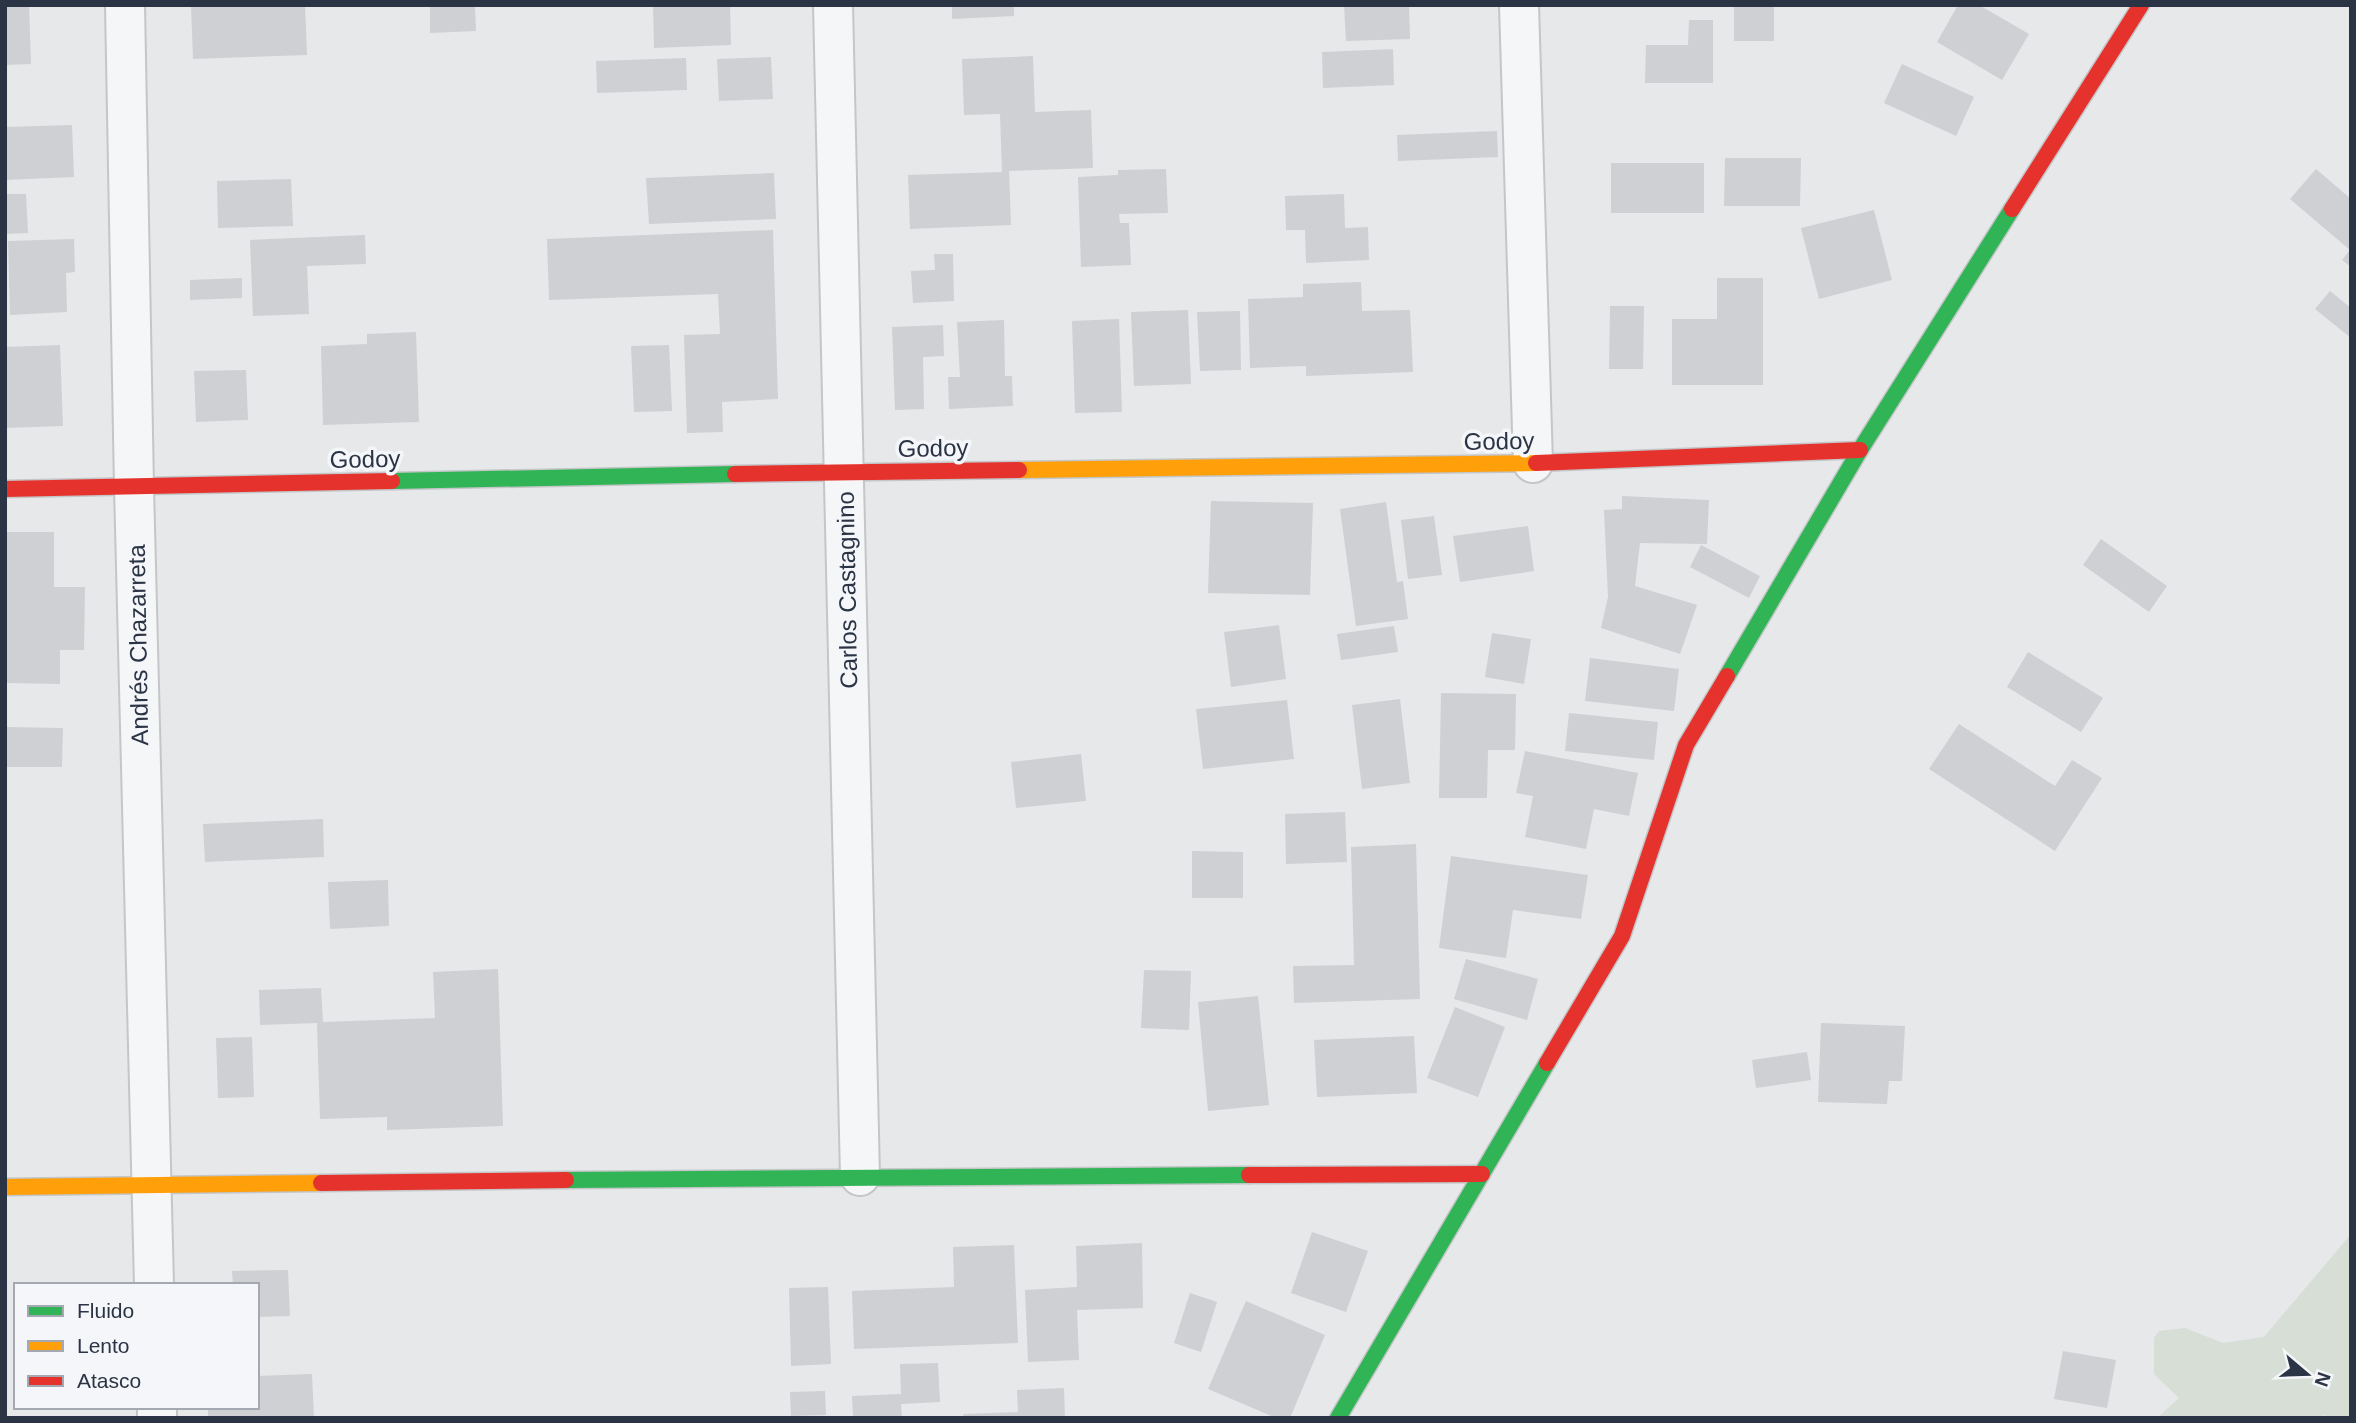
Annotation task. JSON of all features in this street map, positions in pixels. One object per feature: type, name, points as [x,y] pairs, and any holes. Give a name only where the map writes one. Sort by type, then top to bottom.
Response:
[{"type":"street","name":"Andrés Chazarreta","points":[[125,5],[154,1283]]},
{"type":"street","name":"Carlos Castagnino","points":[[833,5],[860,1175]]},
{"type":"street","points":[[1519,5],[1533,463]]},
{"type":"street","points":[[1338,1418],[1622,936],[1686,745],[1860,450],[2141,5]]},
{"type":"street","name":"Godoy","points":[[5,489],[845,472],[1533,463],[1860,450]]},
{"type":"street","points":[[5,1187],[860,1175],[1482,1174]]},
{"type":"shaded area","points":[[2351,1234],[2351,1418],[2328,1418],[2325,1415],[2318,1418],[2157,1418],[2179,1398],[2154,1374],[2154,1338],[2159,1331],[2185,1328],[2223,1343],[2264,1337]]},
{"type":"building","points":[[5,5],[29,5],[31,64],[5,65]]},
{"type":"building","points":[[305,5],[307,55],[193,59],[191,6]]},
{"type":"building","points":[[430,5],[475,5],[476,31],[430,33]]},
{"type":"building","points":[[653,5],[730,5],[731,45],[654,48]]},
{"type":"building","points":[[952,5],[1014,5],[1014,16],[952,19]]},
{"type":"building","points":[[1344,5],[1409,5],[1410,39],[1346,41]]},
{"type":"building","points":[[1734,5],[1774,5],[1774,41],[1734,41]]},
{"type":"building","points":[[1958,5],[1979,5],[2029,34],[2002,80],[1937,42]]},
{"type":"building","points":[[1689,20],[1713,20],[1713,83],[1645,83],[1646,45],[1688,45]]},
{"type":"building","points":[[1393,49],[1394,85],[1323,88],[1322,52]]},
{"type":"building","points":[[1033,56],[1035,112],[1091,110],[1093,168],[1009,171],[1011,225],[910,229],[908,175],[1002,172],[1000,114],[964,115],[962,59]]},
{"type":"building","points":[[771,57],[773,99],[719,101],[717,59]]},
{"type":"building","points":[[686,58],[687,90],[597,93],[596,61]]},
{"type":"building","points":[[1902,64],[1974,97],[1956,136],[1884,103]]},
{"type":"building","points":[[72,125],[74,177],[5,180],[5,127]]},
{"type":"building","points":[[1497,131],[1498,157],[1398,161],[1397,135]]},
{"type":"building","points":[[1725,158],[1801,158],[1800,206],[1724,206]]},
{"type":"building","points":[[1611,163],[1704,163],[1704,213],[1611,213]]},
{"type":"building","points":[[1166,169],[1168,213],[1119,214],[1120,223],[1129,223],[1131,265],[1081,267],[1078,177],[1118,175],[1118,170]]},
{"type":"building","points":[[2316,169],[2351,199],[2351,267],[2342,260],[2350,250],[2290,199]]},
{"type":"building","points":[[774,173],[776,219],[649,224],[646,178]]},
{"type":"building","points":[[291,179],[293,226],[218,228],[217,181]]},
{"type":"building","points":[[5,194],[26,194],[28,233],[5,234]]},
{"type":"building","points":[[1344,194],[1345,228],[1368,227],[1369,260],[1306,263],[1305,230],[1286,230],[1285,196]]},
{"type":"building","points":[[1874,210],[1892,280],[1819,299],[1801,228]]},
{"type":"building","points":[[773,230],[778,399],[722,402],[723,432],[687,433],[684,335],[720,334],[718,294],[549,300],[547,239]]},
{"type":"building","points":[[365,235],[366,264],[307,266],[309,314],[253,316],[250,240]]},
{"type":"building","points":[[74,239],[75,272],[66,273],[67,312],[10,315],[8,241]]},
{"type":"building","points":[[934,254],[953,254],[954,301],[913,303],[911,271],[935,270]]},
{"type":"building","points":[[242,278],[242,298],[190,300],[190,280]]},
{"type":"building","points":[[1717,278],[1763,278],[1763,385],[1672,385],[1672,319],[1717,319]]},
{"type":"building","points":[[1361,282],[1362,311],[1410,310],[1413,372],[1306,376],[1306,366],[1250,368],[1248,299],[1303,297],[1303,284]]},
{"type":"building","points":[[2330,291],[2351,308],[2351,338],[2315,309]]},
{"type":"building","points":[[1610,306],[1644,306],[1643,369],[1609,369]]},
{"type":"building","points":[[1188,310],[1191,384],[1134,386],[1131,312]]},
{"type":"building","points":[[1240,311],[1241,370],[1200,371],[1197,312]]},
{"type":"building","points":[[1119,319],[1122,412],[1075,413],[1072,321]]},
{"type":"building","points":[[1004,320],[1005,376],[1012,376],[1013,406],[949,409],[948,377],[960,377],[957,322]]},
{"type":"building","points":[[943,325],[944,356],[923,357],[924,409],[895,410],[892,327]]},
{"type":"building","points":[[416,332],[419,422],[323,425],[321,346],[367,344],[367,334]]},
{"type":"building","points":[[60,345],[63,426],[5,428],[5,347]]},
{"type":"building","points":[[669,345],[672,411],[634,412],[631,346]]},
{"type":"building","points":[[246,370],[248,420],[196,422],[194,371]]},
{"type":"building","points":[[1622,496],[1709,500],[1707,544],[1640,543],[1635,586],[1697,605],[1680,654],[1601,628],[1608,597],[1604,510],[1622,509]]},
{"type":"building","points":[[1211,501],[1313,503],[1310,595],[1208,593]]},
{"type":"building","points":[[1386,502],[1397,582],[1403,581],[1408,619],[1356,626],[1340,509]]},
{"type":"building","points":[[1434,516],[1442,575],[1408,579],[1401,520]]},
{"type":"building","points":[[1528,526],[1534,571],[1460,582],[1453,536]]},
{"type":"building","points":[[5,532],[54,532],[54,587],[85,587],[84,650],[60,650],[60,684],[7,683]]},
{"type":"building","points":[[2101,539],[2167,586],[2149,612],[2083,565]]},
{"type":"building","points":[[1701,545],[1760,576],[1749,598],[1690,567]]},
{"type":"building","points":[[1279,625],[1286,679],[1231,687],[1224,632]]},
{"type":"building","points":[[1394,626],[1398,652],[1341,660],[1337,634]]},
{"type":"building","points":[[1492,633],[1531,639],[1524,684],[1485,677]]},
{"type":"building","points":[[2028,652],[2103,698],[2081,732],[2007,687]]},
{"type":"building","points":[[1590,658],[1679,669],[1674,711],[1585,701]]},
{"type":"building","points":[[1441,693],[1516,694],[1515,750],[1488,750],[1487,798],[1439,798]]},
{"type":"building","points":[[1400,699],[1410,783],[1362,789],[1352,705]]},
{"type":"building","points":[[1287,700],[1294,759],[1203,769],[1196,709]]},
{"type":"building","points":[[1569,713],[1658,722],[1654,760],[1565,751]]},
{"type":"building","points":[[1959,724],[2055,786],[2072,760],[2102,778],[2055,851],[1929,769]]},
{"type":"building","points":[[5,727],[63,728],[62,767],[5,767]]},
{"type":"building","points":[[1525,751],[1638,773],[1629,816],[1594,809],[1586,849],[1525,837],[1533,796],[1516,793]]},
{"type":"building","points":[[1081,754],[1086,801],[1016,808],[1011,762]]},
{"type":"building","points":[[1345,812],[1347,862],[1286,864],[1285,814]]},
{"type":"building","points":[[323,819],[324,857],[205,862],[203,824]]},
{"type":"building","points":[[1416,844],[1420,999],[1294,1003],[1293,966],[1354,965],[1351,847]]},
{"type":"building","points":[[1192,851],[1243,852],[1243,898],[1192,898]]},
{"type":"building","points":[[1451,856],[1588,875],[1581,919],[1513,910],[1506,958],[1439,948]]},
{"type":"building","points":[[388,880],[389,926],[330,929],[328,882]]},
{"type":"building","points":[[1466,959],[1538,979],[1527,1020],[1454,999]]},
{"type":"building","points":[[498,969],[503,1126],[387,1130],[387,1117],[320,1119],[317,1023],[260,1025],[259,990],[321,988],[323,1022],[435,1018],[433,972]]},
{"type":"building","points":[[1144,970],[1191,971],[1189,1030],[1141,1028]]},
{"type":"building","points":[[1258,996],[1269,1105],[1208,1111],[1198,1002]]},
{"type":"building","points":[[1455,1007],[1505,1027],[1478,1097],[1427,1078]]},
{"type":"building","points":[[1821,1023],[1905,1026],[1902,1081],[1889,1081],[1887,1104],[1818,1102]]},
{"type":"building","points":[[1414,1036],[1417,1093],[1317,1097],[1314,1040]]},
{"type":"building","points":[[252,1037],[254,1097],[218,1098],[216,1038]]},
{"type":"building","points":[[1807,1052],[1811,1080],[1756,1088],[1752,1060]]},
{"type":"building","points":[[1312,1232],[1368,1251],[1346,1312],[1291,1293]]},
{"type":"building","points":[[1142,1243],[1143,1308],[1077,1310],[1079,1360],[1028,1362],[1025,1290],[1077,1287],[1076,1246]]},
{"type":"building","points":[[1014,1245],[1018,1343],[854,1349],[852,1291],[954,1287],[953,1247]]},
{"type":"building","points":[[288,1270],[290,1316],[259,1317],[259,1283],[233,1283],[232,1271]]},
{"type":"building","points":[[828,1287],[831,1364],[791,1366],[789,1288]]},
{"type":"building","points":[[1190,1293],[1217,1302],[1201,1352],[1174,1343]]},
{"type":"building","points":[[1246,1301],[1325,1335],[1290,1418],[1276,1418],[1208,1389]]},
{"type":"building","points":[[2063,1351],[2116,1360],[2107,1408],[2054,1399]]},
{"type":"building","points":[[938,1363],[940,1402],[901,1404],[902,1418],[853,1418],[852,1396],[901,1394],[900,1364]]},
{"type":"building","points":[[312,1374],[314,1418],[208,1418],[208,1409],[259,1409],[259,1376]]},
{"type":"building","points":[[1064,1388],[1065,1418],[964,1418],[963,1414],[1018,1412],[1017,1390]]},
{"type":"building","points":[[825,1391],[826,1415],[791,1416],[790,1392]]},
{"type":"traffic: fast","points":[[1727,676],[1860,450],[2012,209]]},
{"type":"traffic: fast","points":[[392,481],[735,474]]},
{"type":"traffic: fast","points":[[1338,1418],[1547,1063]]},
{"type":"traffic: fast","points":[[566,1180],[1249,1175]]},
{"type":"traffic: slow","points":[[1019,470],[1536,463]]},
{"type":"traffic: slow","points":[[5,1187],[321,1183]]},
{"type":"traffic: jam","points":[[2012,209],[2141,5]]},
{"type":"traffic: jam","points":[[1536,463],[1860,450]]},
{"type":"traffic: jam","points":[[735,474],[1019,470]]},
{"type":"traffic: jam","points":[[5,489],[392,481]]},
{"type":"traffic: jam","points":[[1547,1063],[1622,936],[1686,745],[1727,676]]},
{"type":"traffic: jam","points":[[1249,1175],[1482,1174]]},
{"type":"traffic: jam","points":[[321,1183],[566,1180]]}]
